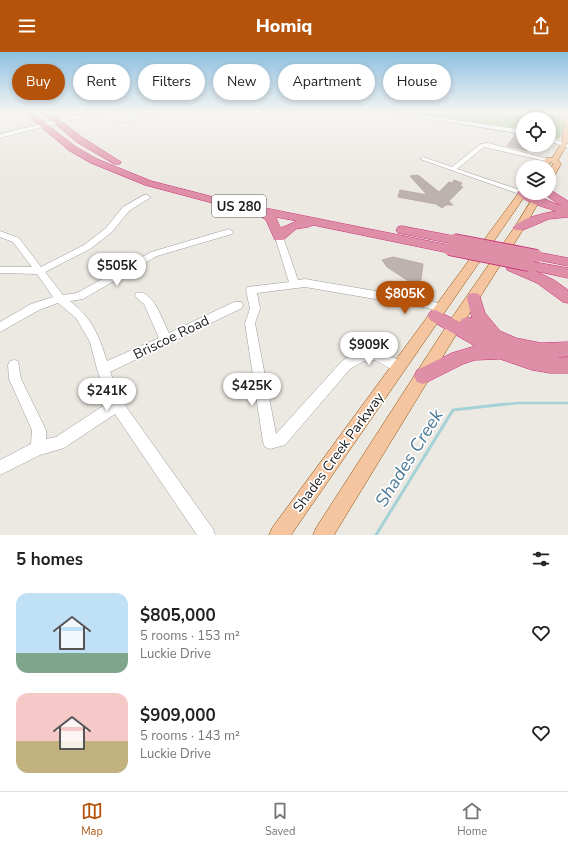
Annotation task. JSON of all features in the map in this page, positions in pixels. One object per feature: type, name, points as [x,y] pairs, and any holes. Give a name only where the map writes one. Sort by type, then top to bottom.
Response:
[{"type":"highway","name":"US 280","points":[[54,135],[73,149],[126,175],[176,191],[248,208],[338,226],[359,231],[379,239],[449,247],[533,261],[568,265]]},
{"type":"highway","name":"US 280","points":[[73,135],[106,156],[140,172],[165,180],[449,247]]},
{"type":"highway","points":[[549,200],[568,209]]},
{"type":"highway","points":[[549,200],[568,209]]},
{"type":"highway","points":[[248,208],[271,218],[279,237],[289,227],[295,225],[338,226]]},
{"type":"highway","points":[[519,228],[536,219],[568,209]]},
{"type":"highway","points":[[449,247],[537,276],[560,290],[568,298]]},
{"type":"highway","points":[[474,298],[478,316],[497,338]]},
{"type":"highway","points":[[438,312],[504,354]]},
{"type":"highway","points":[[456,323],[529,349],[558,352],[568,349]]},
{"type":"highway","points":[[423,376],[464,355],[481,351],[504,354],[527,362],[552,367],[568,366]]},
{"type":"main road","points":[[552,160],[564,147],[566,135]]},
{"type":"main road","name":"Shades Creek Parkway","points":[[279,535],[518,200]]},
{"type":"main road","name":"Shades Creek Parkway","points":[[323,535],[456,323],[474,298],[537,200]]},
{"type":"street","points":[[453,169],[483,145],[552,160]]},
{"type":"street","points":[[423,159],[516,191]]},
{"type":"street","points":[[0,270],[40,271],[87,247],[109,230],[126,209],[147,197]]},
{"type":"street","points":[[0,327],[34,307],[50,301],[79,296],[154,254],[229,232]]},
{"type":"street","points":[[0,234],[16,240],[61,300],[80,315],[95,340],[117,405],[207,535]]},
{"type":"street","points":[[279,237],[294,283]]},
{"type":"street","points":[[398,367],[387,359],[367,353],[357,357],[346,365],[280,440],[270,442],[250,323],[255,309],[251,290],[305,282],[383,297],[421,309],[438,312]]},
{"type":"street","points":[[140,296],[148,301],[166,340]]},
{"type":"street","name":"Briscoe Road","points":[[104,369],[238,305]]},
{"type":"street","points":[[14,365],[15,380],[39,430],[38,448]]},
{"type":"street","points":[[0,468],[38,448],[59,443],[117,405]]},
{"type":"green space","points":[[556,135],[561,135],[560,138],[556,138]]},
{"type":"building","points":[[515,135],[516,135],[516,148],[507,146]]},
{"type":"building","points":[[418,175],[439,192],[449,182],[452,183],[454,180],[462,183],[460,186],[463,187],[449,201],[453,205],[446,205],[442,208],[436,204],[398,197],[400,190],[427,195],[410,176]]},
{"type":"building","points":[[393,257],[423,264],[421,280],[410,282],[387,267],[382,260]]},
{"type":"waterway","name":"Shades Creek","points":[[498,405],[519,403],[568,403]]},
{"type":"waterway","name":"Shades Creek","points":[[498,405],[506,404]]},
{"type":"waterway","name":"Shades Creek","points":[[376,535],[453,410],[498,405]]}]
